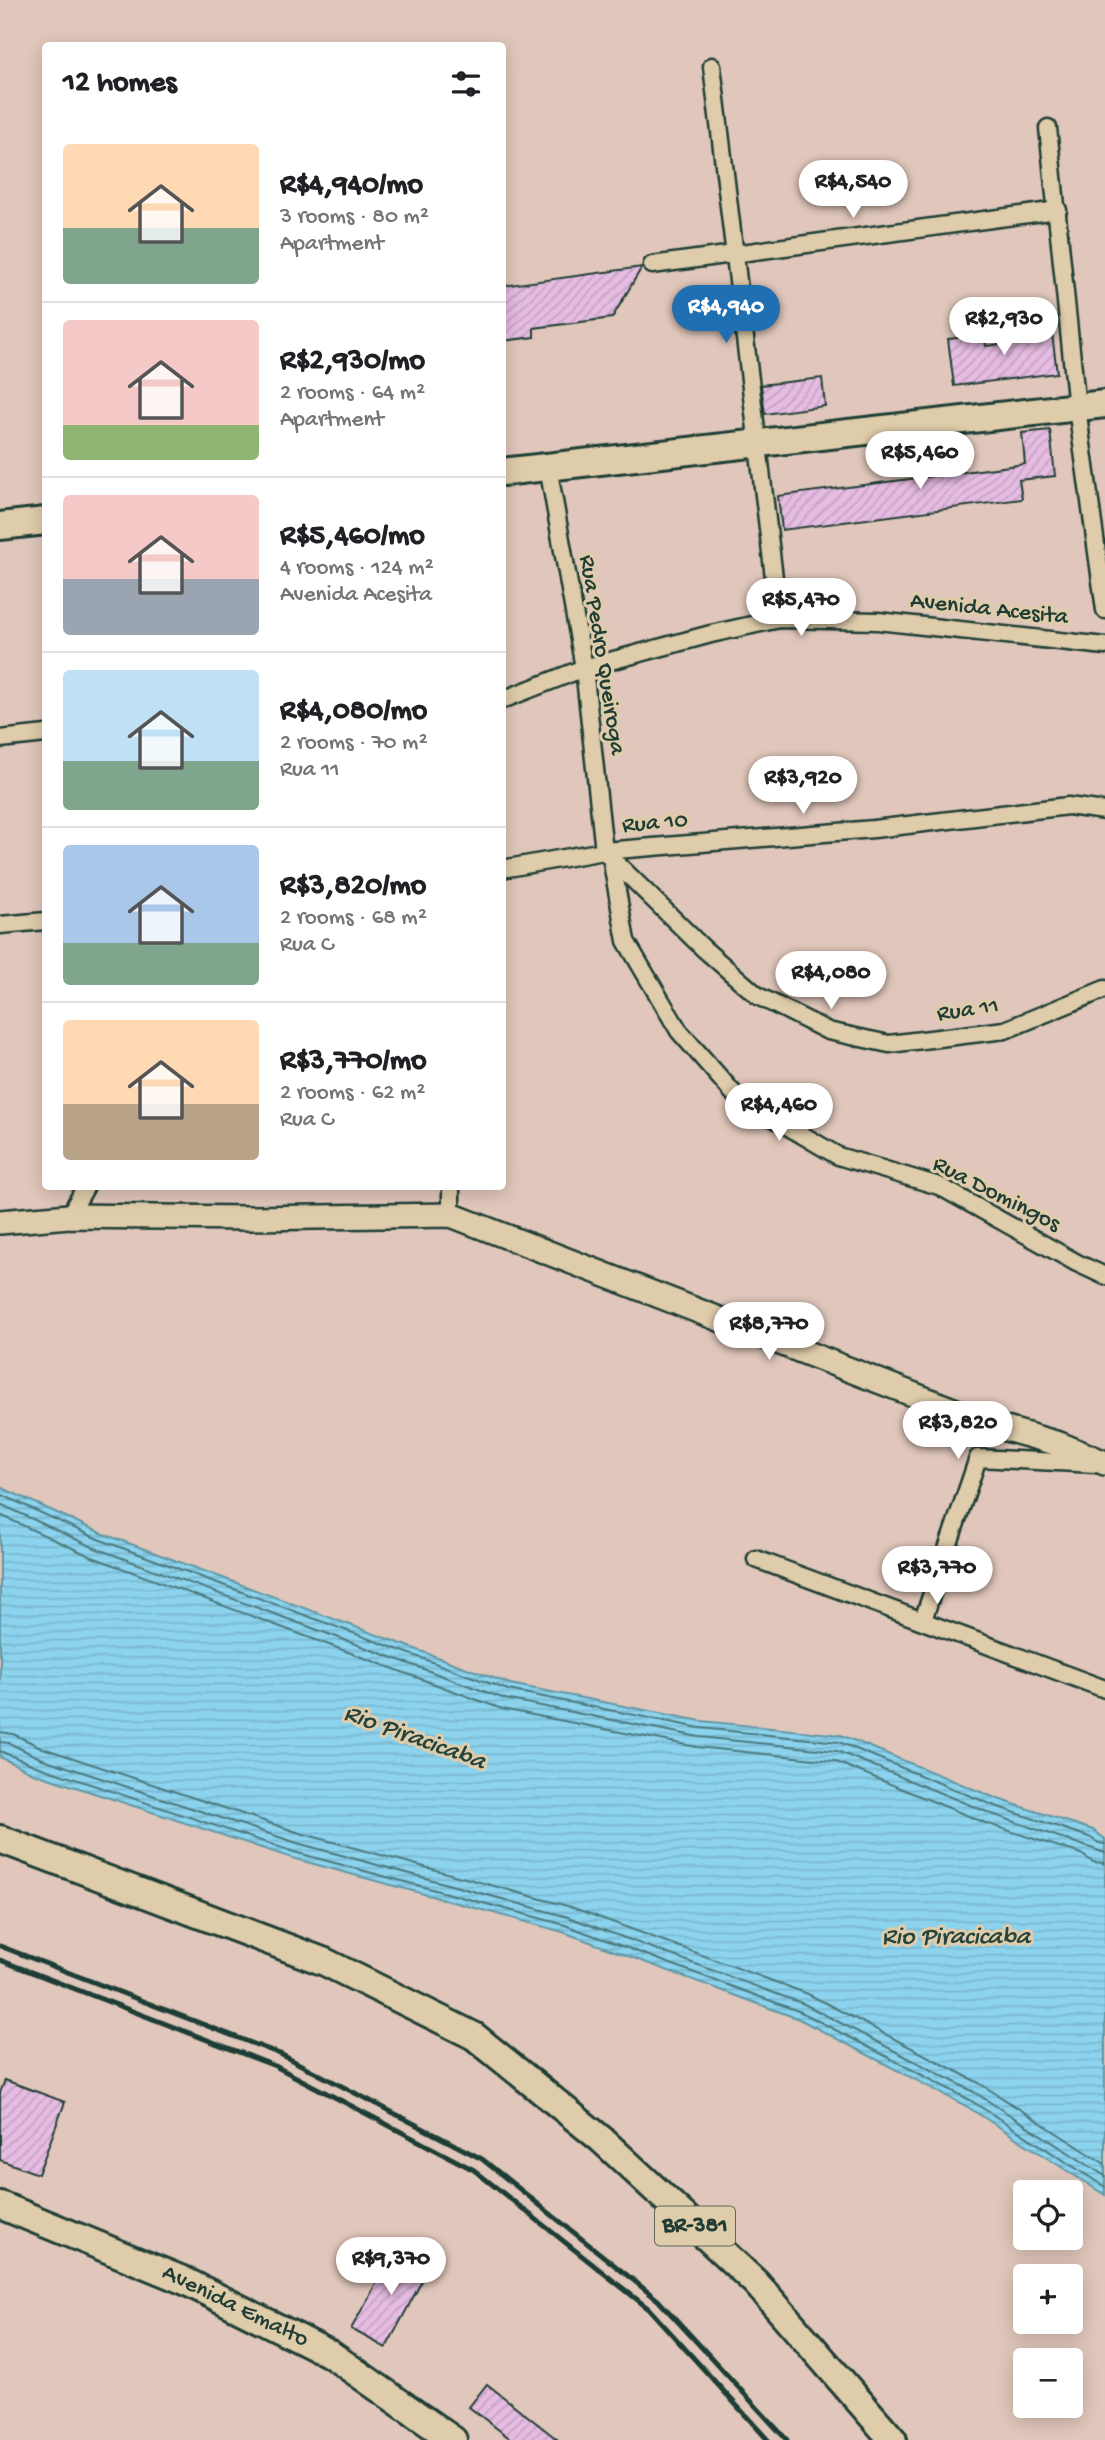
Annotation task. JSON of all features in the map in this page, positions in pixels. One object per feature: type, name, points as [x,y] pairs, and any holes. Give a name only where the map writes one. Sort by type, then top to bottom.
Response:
[{"type":"main road","points":[[506,472],[1105,404]]},
{"type":"main road","points":[[0,526],[42,521]]},
{"type":"main road","points":[[0,1222],[69,1216],[250,1218],[451,1215],[979,1420],[1059,1444],[1105,1464]]},
{"type":"main road","name":"BR-381","points":[[0,1839],[324,1962],[474,2036],[601,2139],[756,2283],[892,2440]]},
{"type":"main road","name":"Avenida Emalto","points":[[0,2205],[185,2281],[330,2354],[453,2440]]},
{"type":"street","points":[[712,66],[779,620]]},
{"type":"street","points":[[1048,128],[1077,408],[1105,610]]},
{"type":"street","points":[[652,265],[1058,210]]},
{"type":"street","name":"Rua Pedro Queiroga","points":[[548,467],[584,668],[608,854]]},
{"type":"street","name":"Avenida Acesita","points":[[506,698],[584,668],[711,634],[779,620],[878,621],[1105,646]]},
{"type":"street","points":[[0,739],[42,734]]},
{"type":"street","name":"Rua 10","points":[[506,868],[608,854],[874,829],[1068,806],[1105,811]]},
{"type":"street","name":"Rua 11","points":[[608,854],[704,949],[758,996],[828,1031],[889,1044],[1005,1030],[1105,989]]},
{"type":"street","name":"Rua Domingos","points":[[608,854],[626,941],[679,1031],[736,1096],[838,1156],[939,1186],[1105,1276]]},
{"type":"street","points":[[0,925],[42,921]]},
{"type":"street","points":[[69,1216],[84,1190]]},
{"type":"street","points":[[451,1190],[451,1215]]},
{"type":"street","points":[[923,1620],[978,1458],[1105,1464]]},
{"type":"street","points":[[757,1559],[1105,1689]]},
{"type":"water","name":"Rio Piracicaba","points":[[0,1487],[101,1533],[510,1684],[701,1721],[841,1735],[998,1799],[1093,1830],[1105,1839],[1105,2195],[966,2106],[799,2019],[563,1932],[292,1858],[33,1773],[0,1757]]},
{"type":"building","points":[[642,267],[612,318],[534,328],[534,337],[506,340],[506,285]]},
{"type":"building","points":[[1049,310],[1057,373],[954,386],[948,339],[984,335],[986,346],[1037,340],[1034,312]]},
{"type":"building","points":[[822,378],[825,406],[765,414],[761,385]]},
{"type":"building","points":[[1050,430],[1055,476],[1019,480],[1022,499],[782,530],[778,496],[1025,464],[1022,433]]},
{"type":"building","points":[[5,2080],[65,2102],[38,2174],[0,2160],[0,2093]]},
{"type":"building","points":[[397,2246],[431,2264],[386,2348],[351,2329]]},
{"type":"building","points":[[487,2384],[558,2440],[512,2440],[469,2407]]},
{"type":"railway","points":[[0,1946],[280,2054],[482,2159],[658,2300],[787,2440]]},
{"type":"railway","points":[[0,1960],[275,2066],[474,2170],[649,2309],[768,2440]]}]
